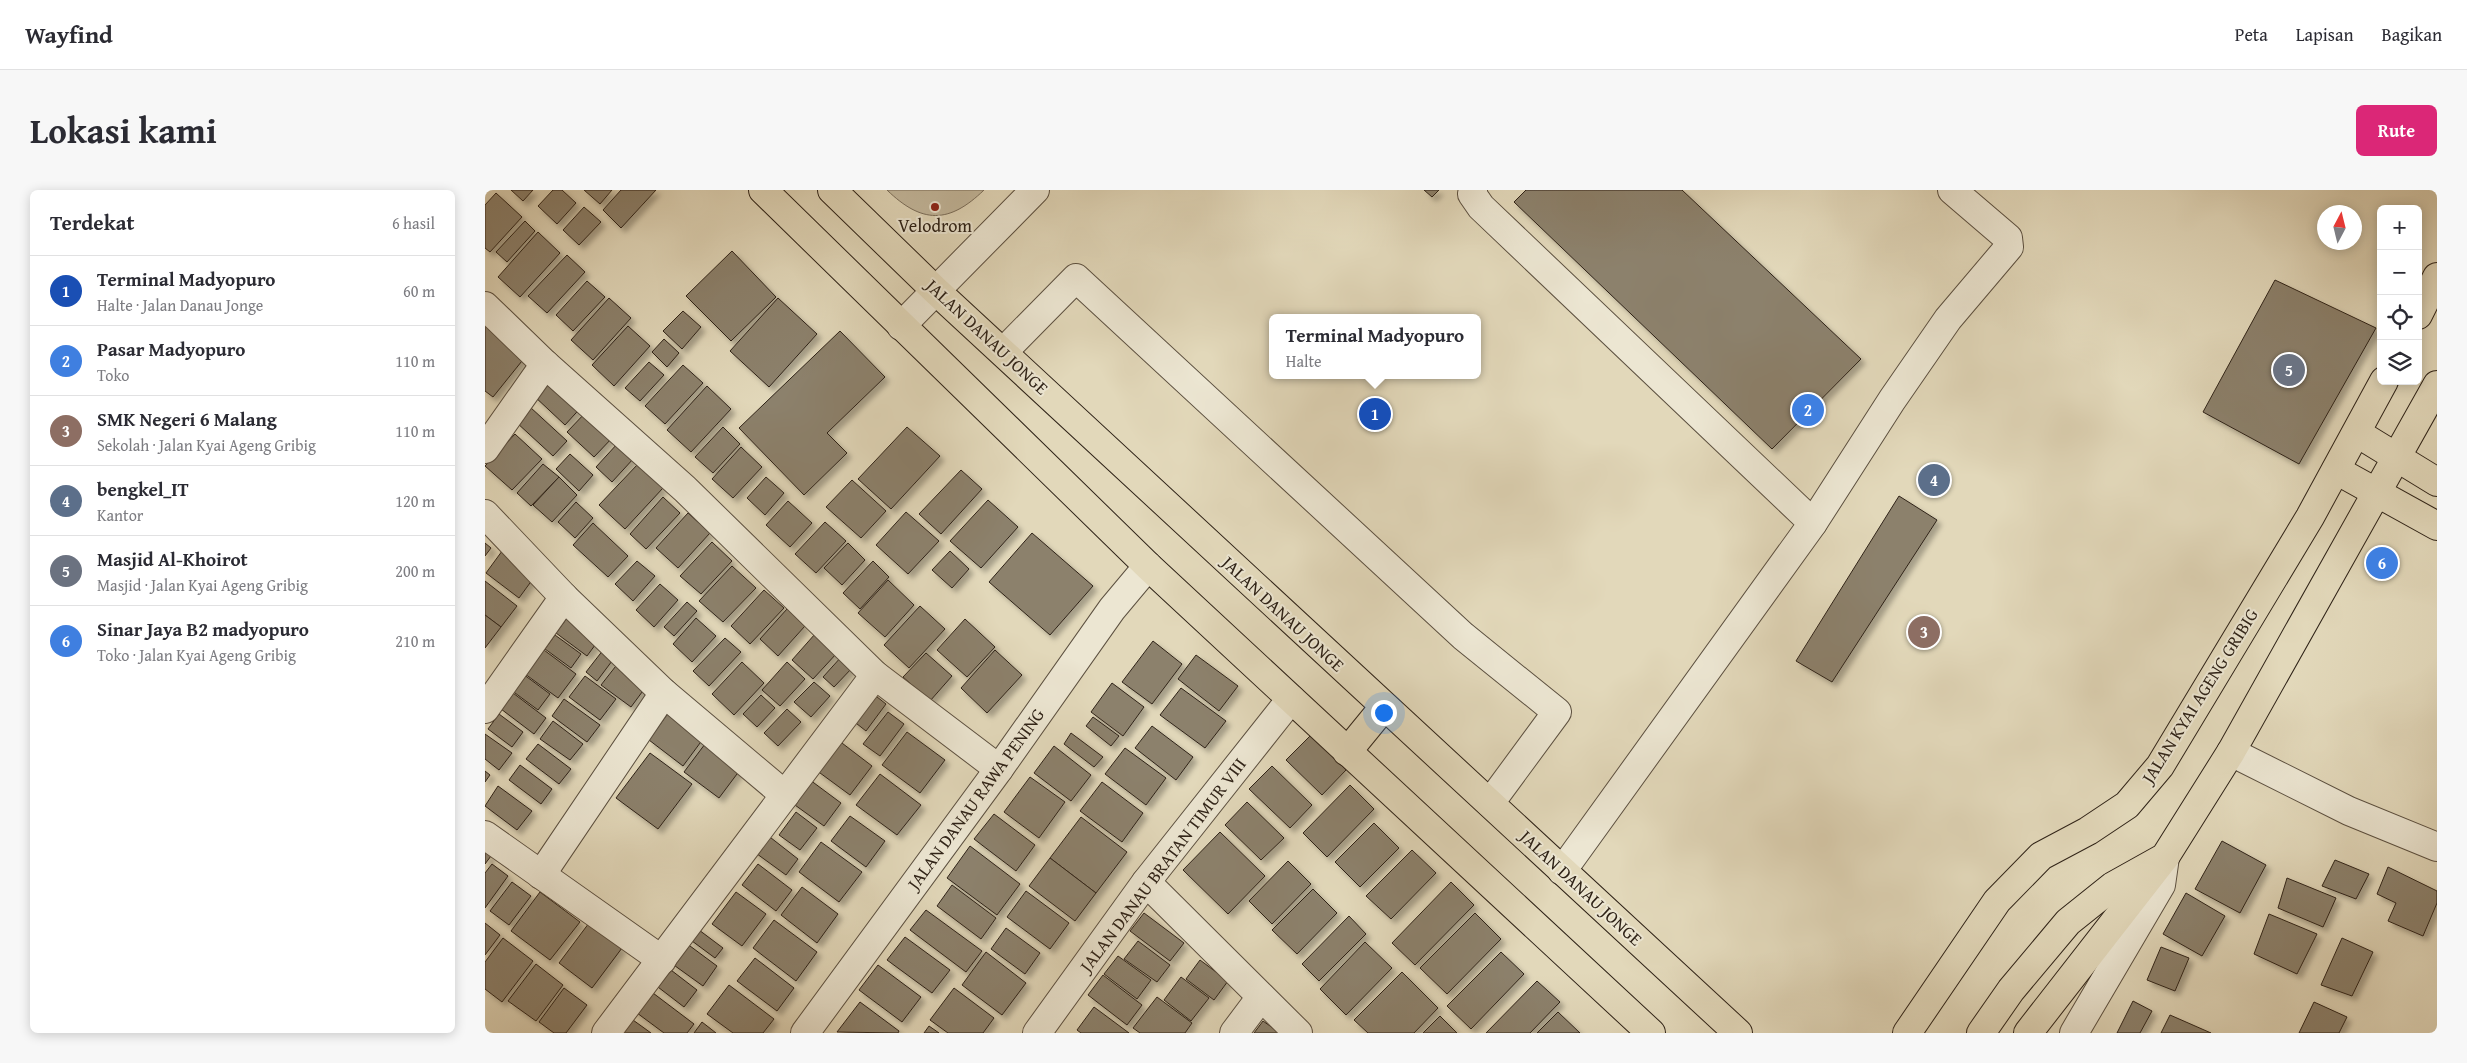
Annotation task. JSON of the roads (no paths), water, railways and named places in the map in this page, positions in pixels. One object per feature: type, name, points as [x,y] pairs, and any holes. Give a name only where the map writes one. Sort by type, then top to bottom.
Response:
[{"type":"main road","points":[[763,190],[1148,566],[1651,1033]]},
{"type":"main road","name":"JALAN DANAU JONGE","points":[[832,190],[935,290],[1383,708],[1490,803],[1737,1033]]},
{"type":"main road","points":[[2422,308],[2437,277]]},
{"type":"main road","name":"JALAN KYAI AGENG GRIBIG","points":[[1907,1033],[1997,901],[2041,856],[2088,831],[2127,805],[2160,766],[2336,470],[2382,385]]},
{"type":"main road","points":[[2028,1033],[2165,857],[2231,752],[2437,385]]},
{"type":"main road","points":[[2357,433],[2437,482]]},
{"type":"main road","points":[[2336,470],[2437,526]]},
{"type":"main road","points":[[1347,752],[1383,708]]},
{"type":"main road","points":[[1981,1033],[2011,990],[2068,922],[2113,886],[2165,857]]},
{"type":"street","points":[[901,326],[1035,190]]},
{"type":"street","points":[[1473,190],[1472,194],[1481,207],[1813,523]]},
{"type":"street","points":[[1563,871],[1813,523],[1892,400],[1948,319],[2009,247],[2008,238],[1952,190]]},
{"type":"street","points":[[1003,352],[1076,278],[1463,636],[1557,712],[1490,803]]},
{"type":"street","points":[[485,306],[545,364],[685,489],[875,675],[999,769]]},
{"type":"street","points":[[485,449],[545,364]]},
{"type":"street","points":[[485,514],[564,598],[664,693],[785,795]]},
{"type":"street","name":"JALAN DANAU RAWA PENING","points":[[805,1033],[999,769],[1112,609],[1148,566]]},
{"type":"street","points":[[485,709],[564,598]]},
{"type":"street","points":[[606,1033],[875,675]]},
{"type":"street","points":[[541,874],[664,693]]},
{"type":"street","name":"JALAN DANAU BRATAN TIMUR VIII","points":[[1037,1033],[1147,882],[1291,698]]},
{"type":"street","points":[[2231,752],[2349,811],[2437,847]]},
{"type":"street","points":[[485,835],[662,960]]},
{"type":"street","points":[[2074,1033],[2161,884],[2165,857]]},
{"type":"street","points":[[1147,882],[1298,1033]]},
{"type":"street","points":[[1234,1033],[1261,997]]},
{"type":"place","name":"Velodrom","points":[[935,207]]},
{"type":"place","name":"Masjid Al-Khoirot","points":[[2289,370]]},
{"type":"place","name":"Pasar Madyopuro","points":[[1808,410]]},
{"type":"place","name":"Terminal Madyopuro","points":[[1375,414]]},
{"type":"place","name":"bengkel_IT","points":[[1934,480]]},
{"type":"place","name":"Sinar Jaya B2 madyopuro","points":[[2382,563]]},
{"type":"place","name":"SMK Negeri 6 Malang","points":[[1924,632]]}]
